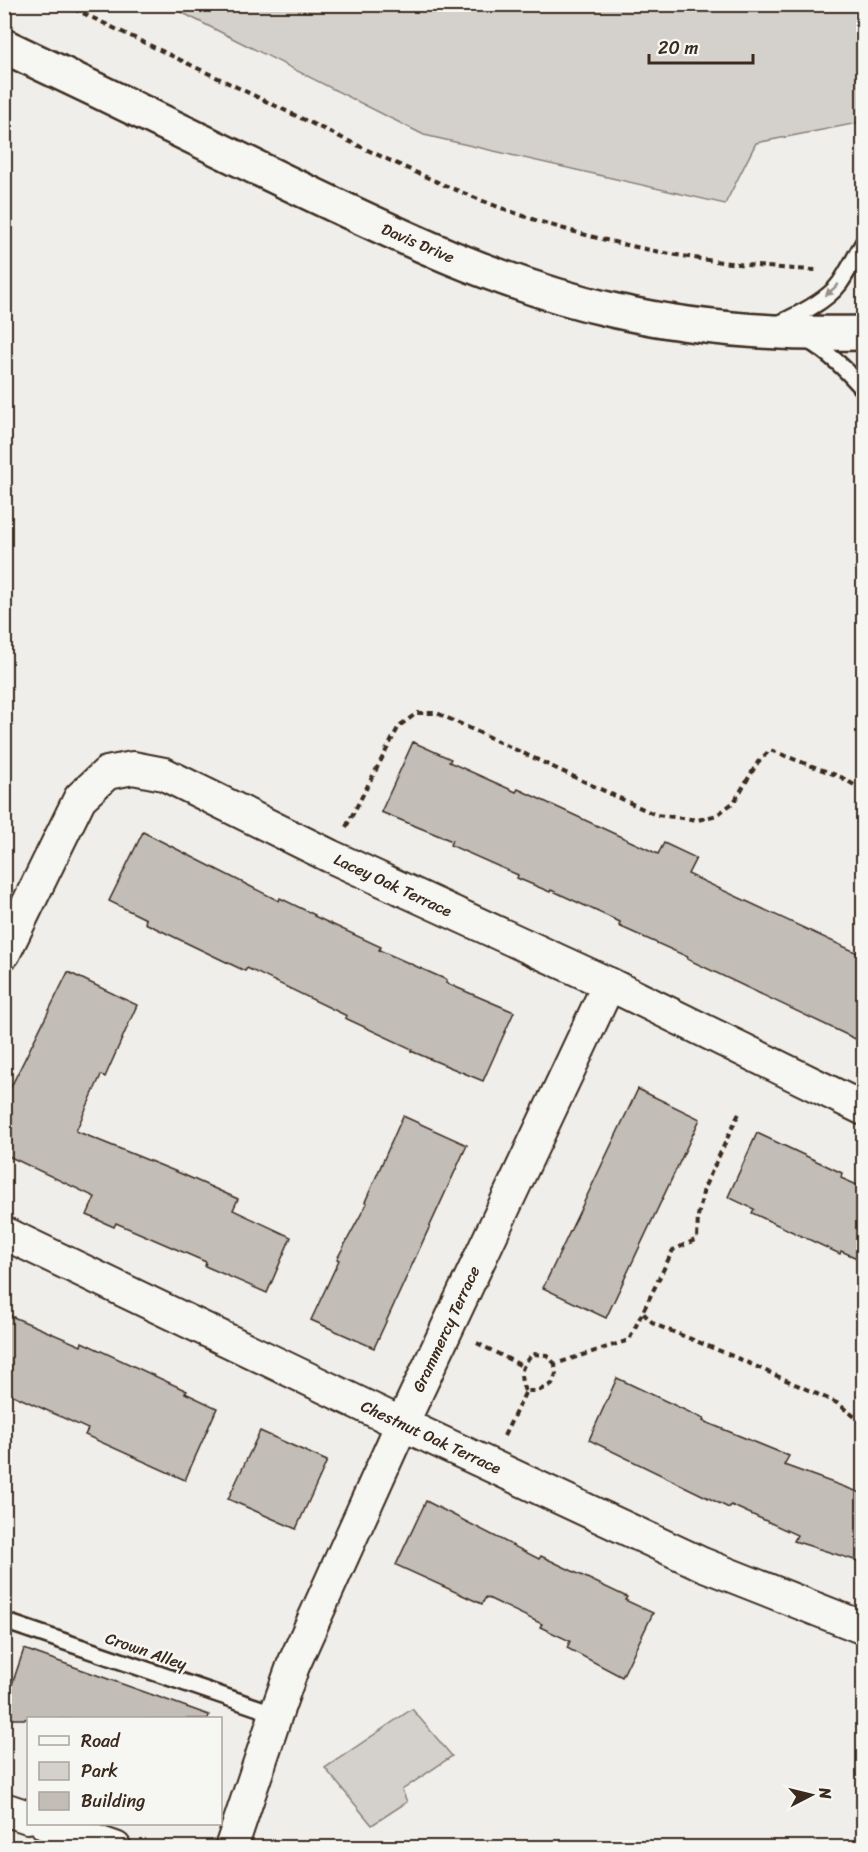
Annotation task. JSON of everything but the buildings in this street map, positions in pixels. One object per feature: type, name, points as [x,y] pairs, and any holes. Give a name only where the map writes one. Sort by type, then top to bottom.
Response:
[{"type":"street","name":"Davis Drive","points":[[4,46],[372,223],[451,258],[535,289],[612,310],[695,326],[815,334],[864,333]]},
{"type":"street","name":"Lacey Oak Terrace","points":[[4,952],[80,798],[107,773],[133,768],[164,774],[330,856],[609,984],[864,1109]]},
{"type":"street","name":"Grammercy Terrace","points":[[231,1848],[293,1666],[402,1424],[609,984]]},
{"type":"street","name":"Chestnut Oak Terrace","points":[[4,1233],[402,1424],[702,1564],[864,1628]]},
{"type":"street","points":[[4,1809],[27,1817]]},
{"type":"street","points":[[49,1825],[115,1848]]},
{"type":"lane","points":[[864,242],[839,284],[818,302],[795,316],[780,332],[824,350],[847,370],[864,390]]},
{"type":"lane","name":"Crown Alley","points":[[4,1621],[276,1714]]},
{"type":"path","points":[[64,4],[402,167],[475,198],[550,225],[624,245],[704,260],[788,269],[847,271]]},
{"type":"path","points":[[330,856],[399,726],[417,713],[437,713],[656,815],[698,820],[717,815],[734,802],[758,762],[770,750],[842,777],[864,791]]},
{"type":"path","points":[[555,1364],[629,1340],[673,1250],[697,1239],[698,1216],[704,1188],[740,1111]]},
{"type":"path","points":[[643,1312],[654,1324],[735,1357],[837,1403],[864,1424]]},
{"type":"path","points":[[473,1341],[522,1365]]},
{"type":"path","points":[[504,1437],[525,1391],[521,1380],[522,1365],[532,1354],[547,1355],[555,1364],[556,1374],[552,1384],[538,1390],[525,1391]]},
{"type":"green space","points":[[167,5],[863,5],[863,122],[756,143],[725,204],[424,135]]},
{"type":"green space","points":[[412,1709],[452,1756],[402,1790],[407,1802],[372,1825],[325,1768]]}]
